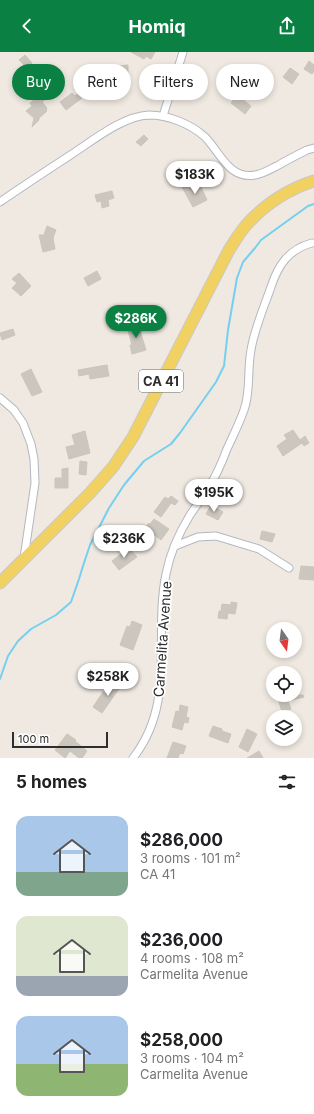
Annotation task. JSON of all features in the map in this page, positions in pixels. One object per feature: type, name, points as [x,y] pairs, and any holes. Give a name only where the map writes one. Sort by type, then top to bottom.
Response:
[{"type":"main road","name":"CA 41","points":[[0,583],[90,493],[113,467],[133,437],[229,250],[248,223],[261,210],[279,197],[299,186],[314,181]]},
{"type":"street","points":[[163,116],[183,52]]},
{"type":"street","points":[[0,202],[107,131],[127,120],[139,116],[163,116],[190,126],[198,131],[212,146],[228,167],[244,175],[252,176],[264,173],[307,150],[314,148]]},
{"type":"street","name":"Carmelita Avenue","points":[[133,758],[148,734],[156,715],[158,705],[164,588],[174,546],[187,521],[214,479],[244,410],[249,388],[252,345],[275,276],[283,262],[293,251],[312,243]]},
{"type":"street","points":[[0,398],[14,410],[23,423],[31,444],[34,458],[34,483],[24,558]]},
{"type":"street","points":[[174,546],[198,538],[216,536],[259,549],[289,568]]},
{"type":"building","points":[[131,52],[155,52],[151,59],[146,56],[144,59]]},
{"type":"building","points":[[25,55],[32,63],[23,64],[19,60]]},
{"type":"building","points":[[309,61],[314,65],[314,71],[312,74],[304,69]]},
{"type":"building","points":[[290,68],[299,74],[292,84],[283,77]]},
{"type":"building","points":[[72,93],[73,100],[79,100],[66,110],[60,102],[65,100],[65,98]]},
{"type":"building","points":[[34,100],[44,100],[42,102],[47,108],[47,111],[32,127],[34,118],[26,111],[32,106],[30,103]]},
{"type":"building","points":[[233,100],[243,100],[251,106],[245,114],[231,103]]},
{"type":"building","points":[[144,135],[148,139],[141,146],[136,142]]},
{"type":"building","points":[[191,183],[194,188],[200,185],[207,200],[193,207],[182,187]]},
{"type":"building","points":[[112,191],[114,198],[108,200],[109,206],[102,208],[101,201],[97,202],[95,195]]},
{"type":"building","points":[[47,226],[56,230],[53,238],[55,249],[43,252],[39,235],[44,235]]},
{"type":"building","points":[[97,271],[101,279],[88,286],[84,278]]},
{"type":"building","points":[[19,273],[31,286],[21,296],[12,288],[17,283],[12,279]]},
{"type":"building","points":[[138,324],[146,350],[132,354],[130,345],[132,345],[127,327]]},
{"type":"building","points":[[13,329],[15,335],[2,340],[0,333]]},
{"type":"building","points":[[107,365],[109,376],[90,379],[89,374],[79,376],[78,370]]},
{"type":"building","points":[[31,369],[42,392],[32,396],[21,374]]},
{"type":"building","points":[[293,430],[302,443],[283,456],[277,446],[287,439],[284,435]]},
{"type":"building","points":[[85,431],[90,453],[69,459],[66,447],[75,445],[72,435]]},
{"type":"building","points":[[305,436],[309,443],[304,446],[300,440]]},
{"type":"building","points":[[80,461],[87,462],[86,475],[79,474]]},
{"type":"building","points":[[68,468],[68,488],[55,488],[55,478],[62,478],[62,469]]},
{"type":"building","points":[[171,496],[178,501],[175,505],[171,503],[161,517],[154,512],[165,497],[168,499]]},
{"type":"building","points":[[211,505],[223,512],[218,520],[206,514]]},
{"type":"building","points":[[154,519],[169,529],[161,540],[145,528]]},
{"type":"building","points":[[262,531],[275,534],[272,542],[260,539]]},
{"type":"building","points":[[129,548],[137,557],[119,570],[112,561]]},
{"type":"building","points":[[301,566],[314,567],[314,580],[299,579]]},
{"type":"building","points":[[231,602],[237,603],[235,614],[228,613],[227,619],[218,618],[222,604],[231,605]]},
{"type":"building","points":[[132,621],[142,625],[133,650],[120,645],[127,626],[130,627]]},
{"type":"building","points":[[116,679],[123,683],[102,713],[93,707],[103,692],[106,694]]},
{"type":"building","points":[[279,702],[288,702],[291,709],[281,710]]},
{"type":"building","points":[[180,705],[188,707],[186,717],[189,718],[188,723],[184,722],[182,730],[172,727],[176,711],[179,712]]},
{"type":"building","points":[[213,726],[231,734],[228,743],[209,736]]},
{"type":"building","points":[[247,729],[257,734],[248,752],[239,747]]},
{"type":"building","points":[[67,734],[76,740],[75,741],[87,751],[82,758],[79,758],[70,751],[65,758],[55,750]]},
{"type":"building","points":[[173,742],[186,746],[183,754],[180,753],[178,758],[167,758]]},
{"type":"building","points":[[259,751],[263,758],[247,758]]},
{"type":"waterway","points":[[0,679],[8,656],[18,641],[31,629],[56,615],[71,602],[90,545],[109,508],[124,485],[144,461],[171,444],[216,382],[224,366],[228,330],[237,278],[243,262],[261,240],[308,206],[314,204]]}]
